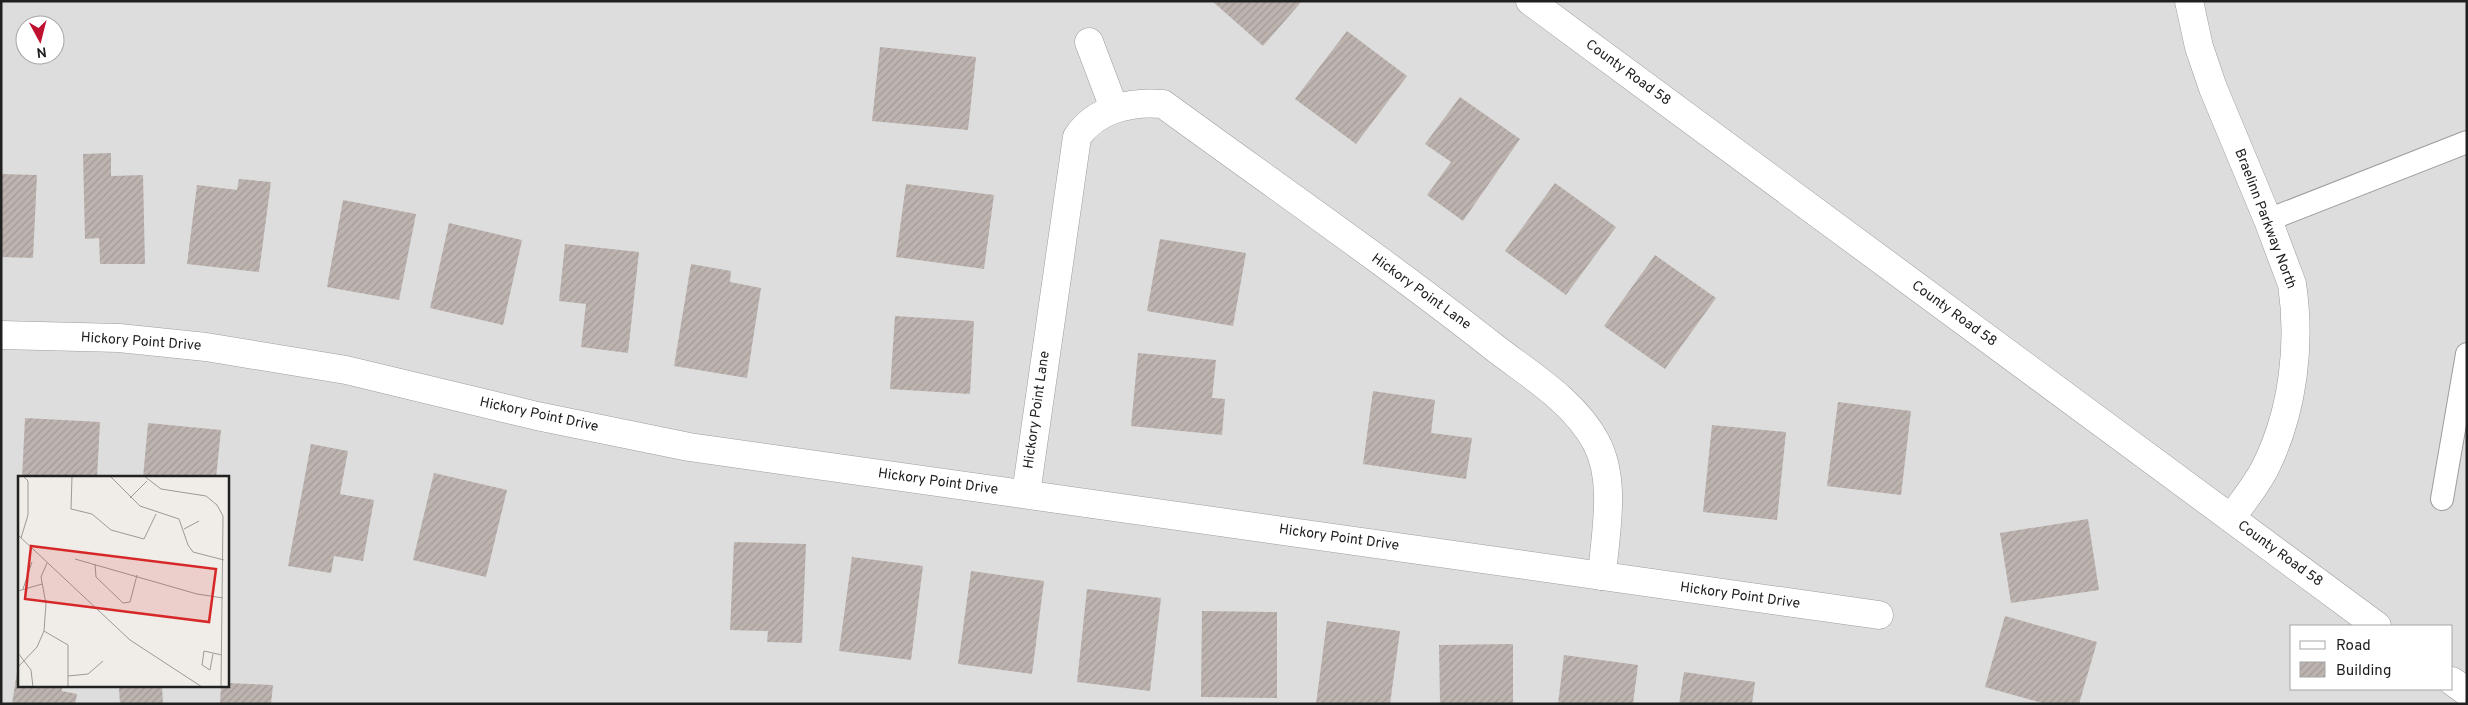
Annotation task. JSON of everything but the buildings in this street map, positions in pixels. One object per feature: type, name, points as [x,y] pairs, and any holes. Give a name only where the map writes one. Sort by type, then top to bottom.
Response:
[{"type":"street","name":"County Road 58","points":[[1530,1],[2377,625]]},
{"type":"street","name":"Braelinn Parkway North","points":[[2189,1],[2199,47],[2213,88],[2268,220],[2292,284],[2296,315],[2293,378],[2278,438],[2267,465],[2231,518]]},
{"type":"street","points":[[1089,42],[1114,108]]},
{"type":"street","name":"Hickory Point Lane","points":[[1026,494],[1077,137],[1084,126],[1114,108],[1147,102],[1163,104],[1466,325],[1567,404],[1584,423],[1597,443],[1604,464],[1608,490],[1602,576]]},
{"type":"street","name":"Hickory Point Drive","points":[[1,335],[119,338],[206,347],[346,370],[537,416],[689,447],[1879,615]]},
{"type":"street","points":[[2453,682],[2467,692]]},
{"type":"lane","points":[[2268,220],[2467,142]]},
{"type":"lane","points":[[2442,499],[2467,354]]},
{"type":"shaded area","points":[[1,1],[2467,1],[2467,704],[1,704]]}]
